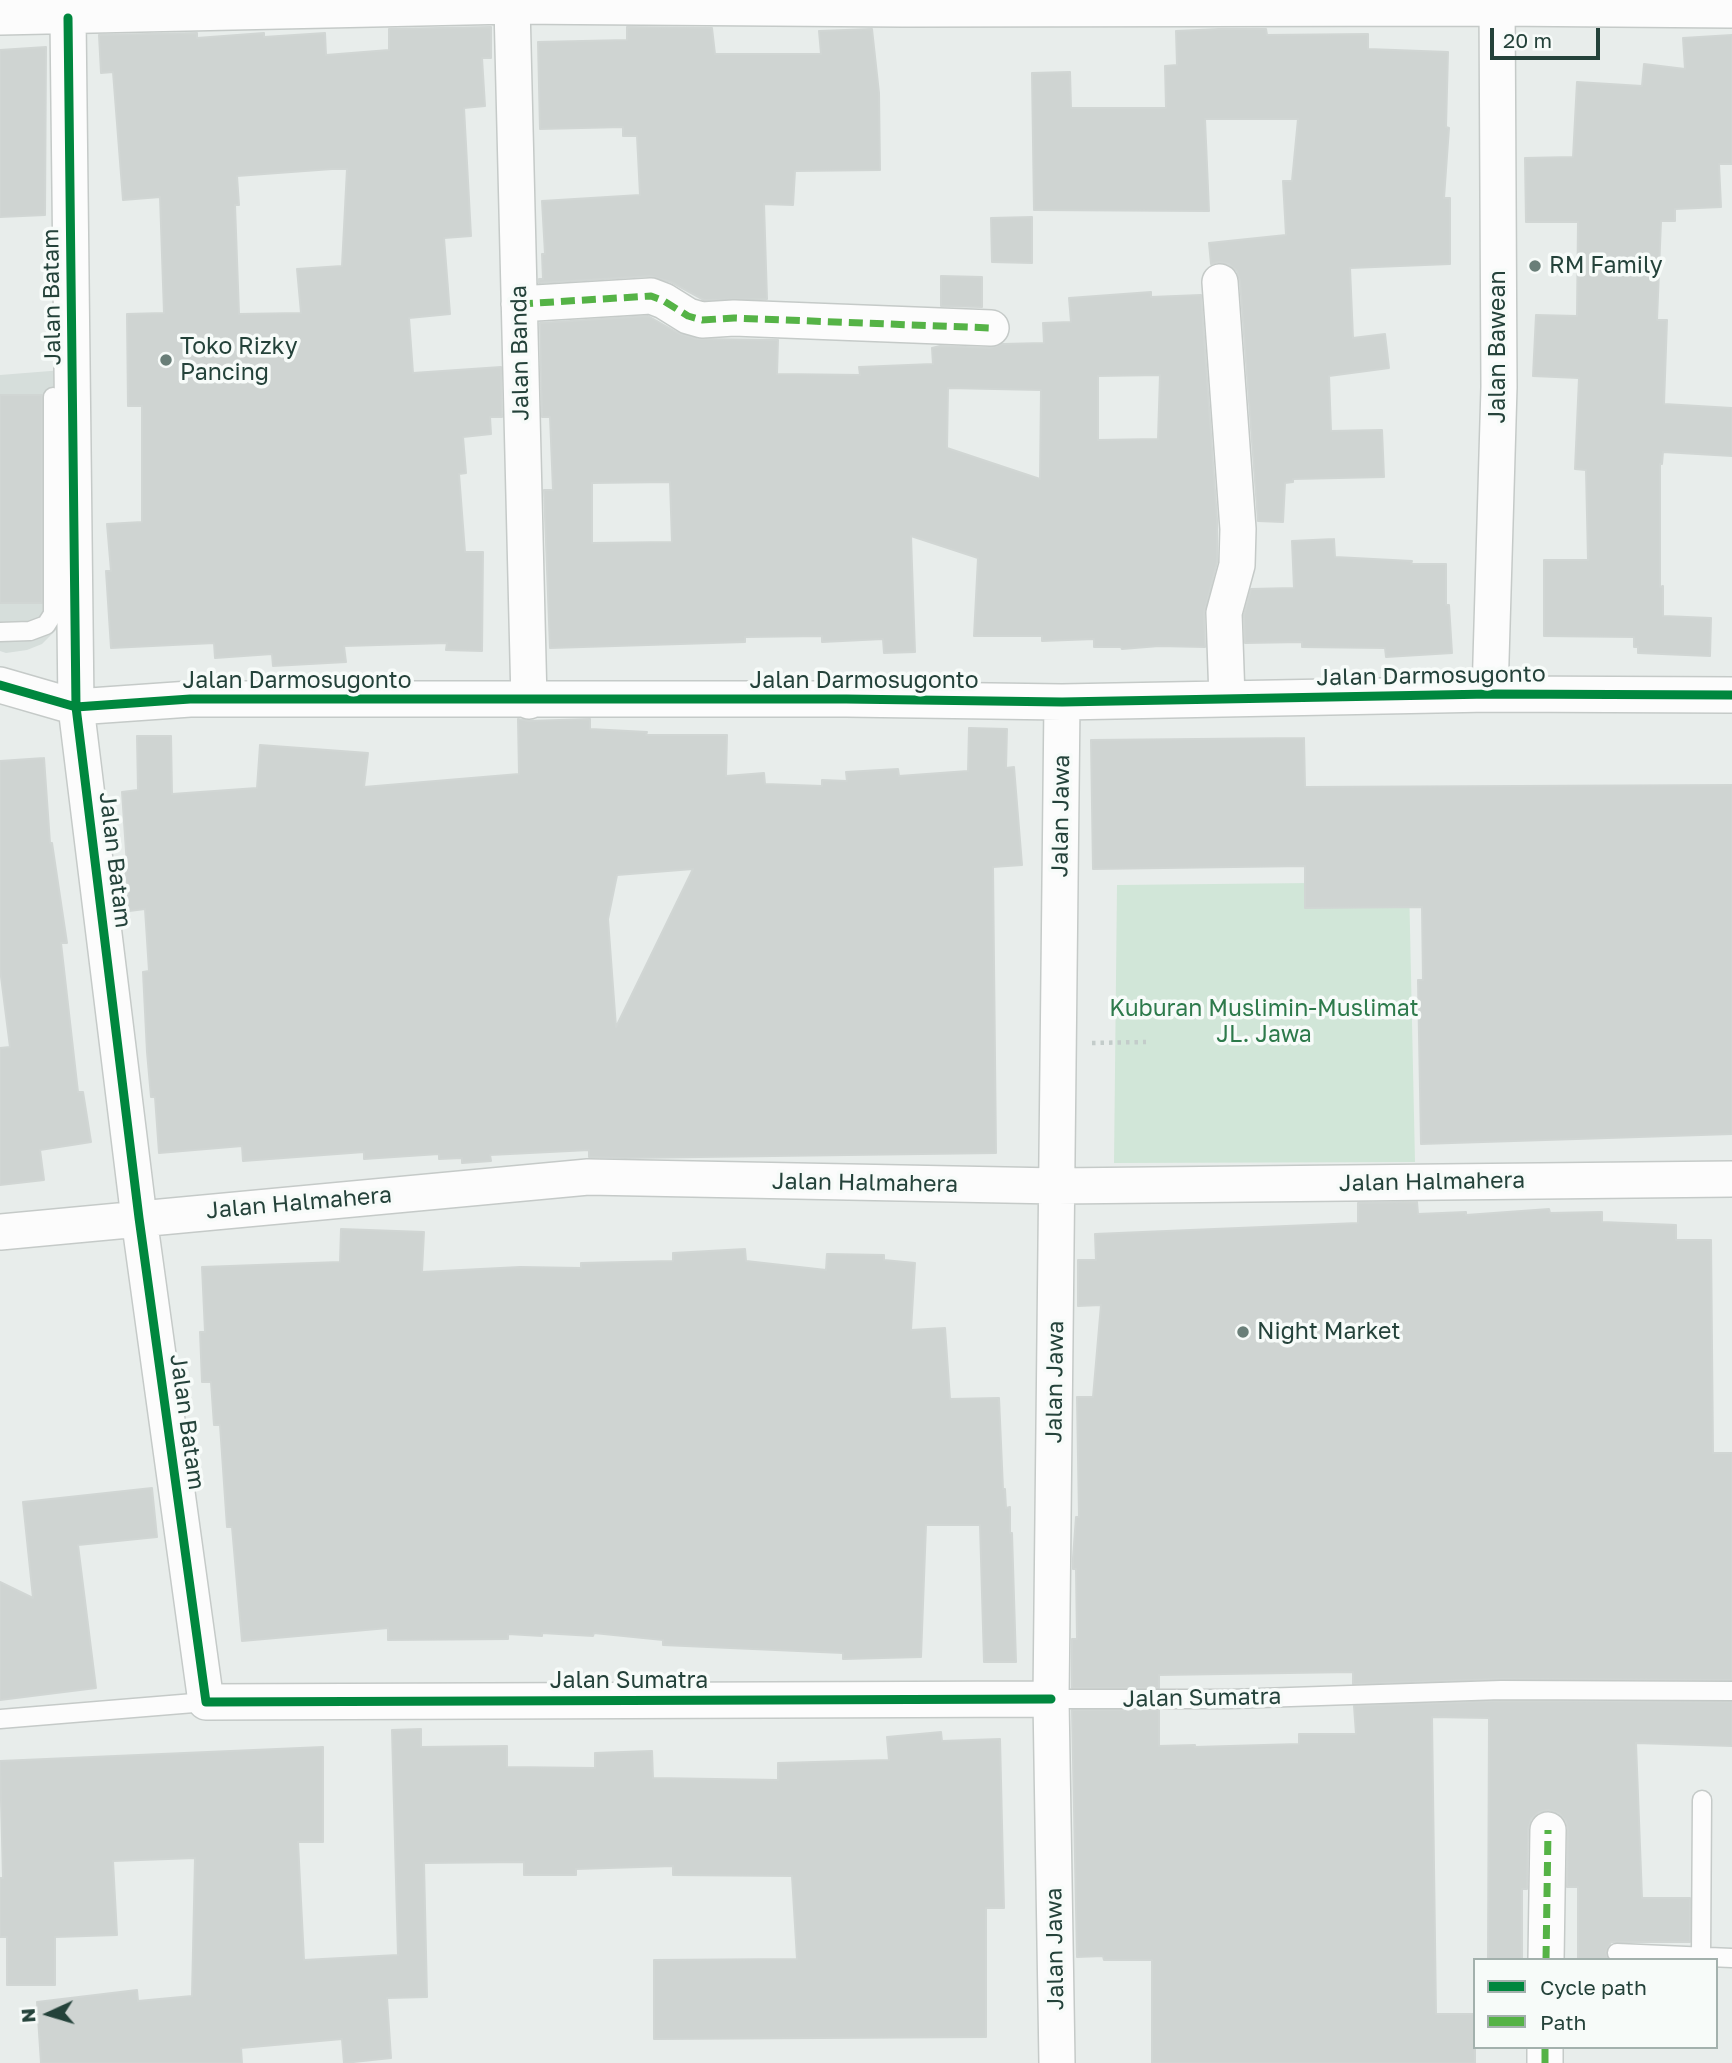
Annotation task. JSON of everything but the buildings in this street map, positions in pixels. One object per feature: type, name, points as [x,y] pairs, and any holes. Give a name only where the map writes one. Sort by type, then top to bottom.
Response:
[{"type":"street","points":[[0,18],[512,5],[904,9],[1497,4],[1732,10]]},
{"type":"street","name":"Jalan Bawean","points":[[1490,694],[1499,387],[1497,4]]},
{"type":"street","name":"Jalan Banda","points":[[512,5],[529,701]]},
{"type":"street","name":"Jalan Batam","points":[[68,18],[58,397],[76,707],[139,1218],[206,1702]]},
{"type":"street","points":[[1220,282],[1238,529],[1237,565],[1224,613],[1227,698]]},
{"type":"street","points":[[519,303],[652,296],[688,316],[702,320],[761,319],[991,328]]},
{"type":"street","name":"Jalan Darmosugonto","points":[[0,685],[76,707],[190,699],[846,699],[1062,702],[1490,694],[1732,695]]},
{"type":"street","name":"Jalan Jawa","points":[[1057,2063],[1051,1699],[1062,702]]},
{"type":"street","name":"Jalan Halmahera","points":[[0,1232],[587,1177],[1057,1186],[1732,1179]]},
{"type":"street","name":"Jalan Sumatra","points":[[206,1702],[1051,1699]]},
{"type":"street","points":[[1546,1958],[1548,1830]]},
{"type":"lane","points":[[0,632],[30,631],[46,625],[53,614],[58,397]]},
{"type":"lane","name":"Jalan Sumatra","points":[[1051,1699],[1230,1699],[1502,1690],[1732,1691]]},
{"type":"lane","name":"Jalan Sumatra","points":[[0,1720],[206,1702]]},
{"type":"lane","points":[[1701,1956],[1702,1800]]},
{"type":"lane","points":[[1617,1953],[1732,1958]]},
{"type":"path","points":[[1084,1043],[1146,1042]]},
{"type":"shaded area","points":[[63,370],[63,612],[56,630],[42,644],[27,650],[6,653],[0,651],[0,375]]},
{"type":"green space","name":"Kuburan Muslimin-Muslimat JL. Jawa","points":[[1409,882],[1415,1162],[1114,1163],[1117,885]]},
{"type":"marked path","points":[[519,304],[651,296],[688,316],[702,320],[734,318],[991,328]]},
{"type":"marked path","points":[[1546,1958],[1548,1830]]},
{"type":"marked path","points":[[1545,2049],[1545,2063]]},
{"type":"cycle path","points":[[68,18],[76,707],[139,1218],[206,1702],[1051,1699]]},
{"type":"cycle path","points":[[0,685],[76,707],[190,699],[846,699],[1062,702],[1490,694],[1732,695]]},
{"type":"place","name":"RM Family","points":[[1535,266]]},
{"type":"place","name":"Toko Rizky Pancing","points":[[166,360]]},
{"type":"place","name":"Night Market","points":[[1243,1332]]}]
